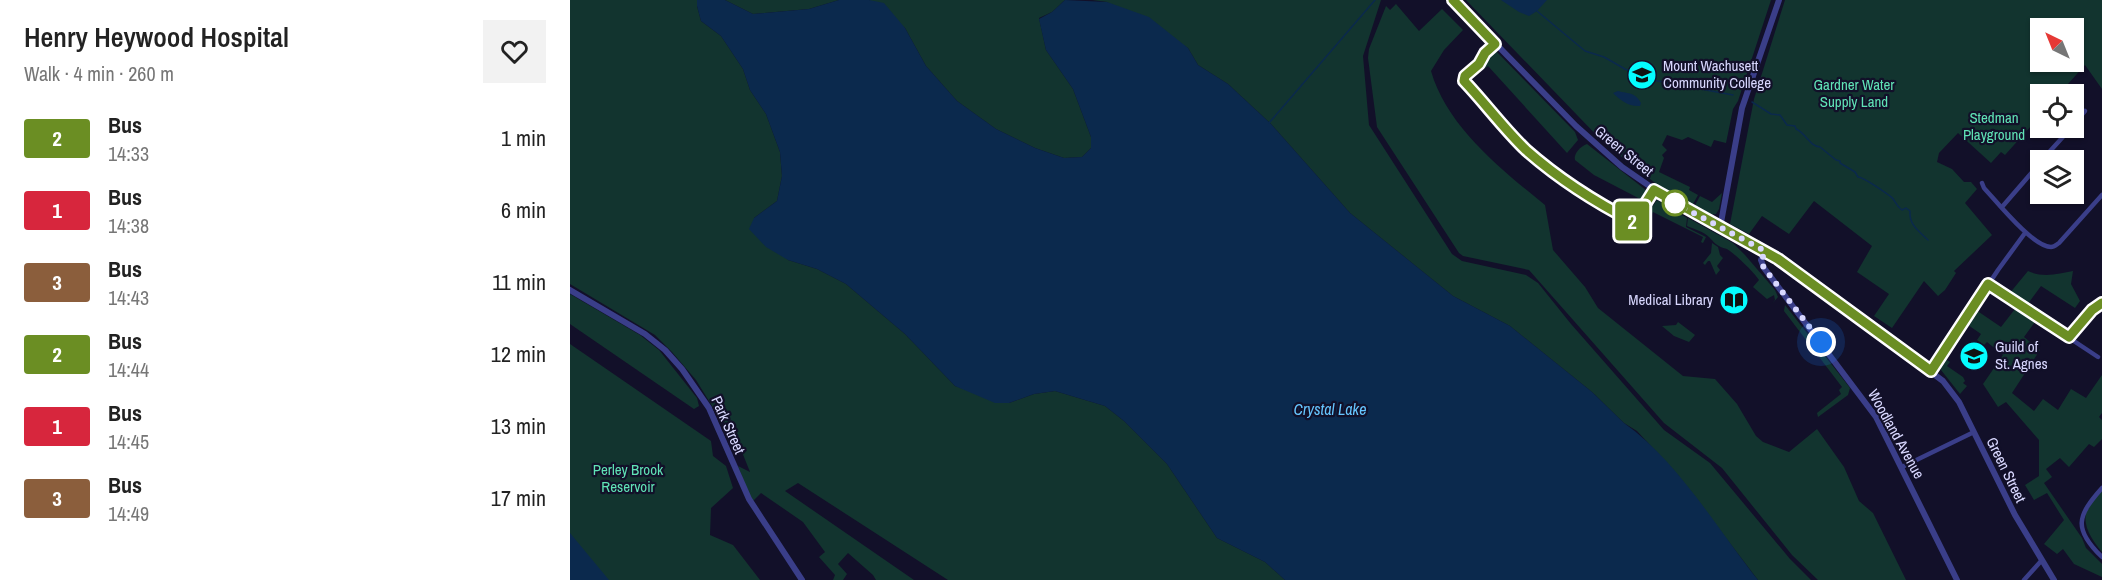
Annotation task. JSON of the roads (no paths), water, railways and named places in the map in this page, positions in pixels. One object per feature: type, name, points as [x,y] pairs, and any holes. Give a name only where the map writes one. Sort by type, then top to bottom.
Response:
[{"type":"street","name":"Green Street","points":[[1453,0],[1569,119],[1612,159],[1654,190],[1765,251],[1943,381],[1955,396],[2012,509],[2054,580]]},
{"type":"street","points":[[1720,228],[1742,108],[1779,0]]},
{"type":"street","points":[[2051,150],[2062,138]]},
{"type":"street","points":[[2002,207],[2030,175]]},
{"type":"street","points":[[1982,183],[2025,233],[2050,247],[2056,245],[2102,195]]},
{"type":"street","points":[[1931,371],[1988,284],[2025,233]]},
{"type":"street","name":"Woodland Avenue","points":[[1765,251],[1761,262],[1764,268],[1868,404],[1902,467],[1957,580]]},
{"type":"street","points":[[1988,284],[2098,357]]},
{"type":"street","name":"Park Street","points":[[570,290],[638,329],[658,344],[676,363],[709,408],[737,476],[752,504],[802,580]]},
{"type":"street","points":[[2069,337],[2092,310],[2102,303]]},
{"type":"street","points":[[1902,467],[1974,432]]},
{"type":"street","points":[[2102,488],[2088,504],[2081,520],[2086,538],[2102,557]]},
{"type":"street","points":[[2024,580],[2042,560]]},
{"type":"water","name":"Crystal Lake","points":[[697,0],[725,0],[753,14],[809,9],[839,0],[869,0],[884,3],[905,28],[926,66],[957,101],[996,129],[1035,148],[1064,158],[1082,157],[1091,148],[1091,137],[1073,89],[1046,50],[1039,19],[1052,12],[1065,0],[1107,2],[1149,17],[1188,48],[1198,65],[1228,84],[1271,124],[1350,213],[1453,296],[1510,326],[1592,392],[1643,438],[1679,476],[1758,580],[1285,580],[1265,562],[1217,538],[1167,464],[1124,421],[1105,406],[1055,391],[1034,394],[1009,403],[995,403],[955,386],[905,334],[846,284],[817,269],[788,260],[766,247],[749,229],[754,218],[777,201],[782,176],[780,152],[766,114],[750,90],[743,69],[721,36],[701,21]]},
{"type":"water","points":[[1501,0],[1547,0],[1529,16]]},
{"type":"water","points":[[1618,91],[1634,95],[1639,99],[1640,106],[1628,104],[1613,93]]},
{"type":"water","name":"Perley Brook Reservoir","points":[[570,533],[609,580],[570,580]]},
{"type":"waterway","points":[[1269,123],[1375,0]]},
{"type":"waterway","points":[[1537,11],[1585,51],[1604,57],[1647,79],[1733,95]]},
{"type":"waterway","points":[[1752,102],[1771,114],[1780,115],[1787,125],[1795,126],[1813,144],[1840,161],[1858,177],[1890,196],[1902,210],[1906,208],[1910,211],[1913,224],[1928,240]]},
{"type":"place","name":"Mount Wachusett Community College","points":[[1642,75]]},
{"type":"place","name":"Medical Library","points":[[1734,300]]},
{"type":"place","name":"Guild of St. Agnes","points":[[1974,356]]},
{"type":"park label","name":"Gardner Water Supply Land","points":[[1854,94]]},
{"type":"park label","name":"Stedman Playground","points":[[1994,126]]}]
